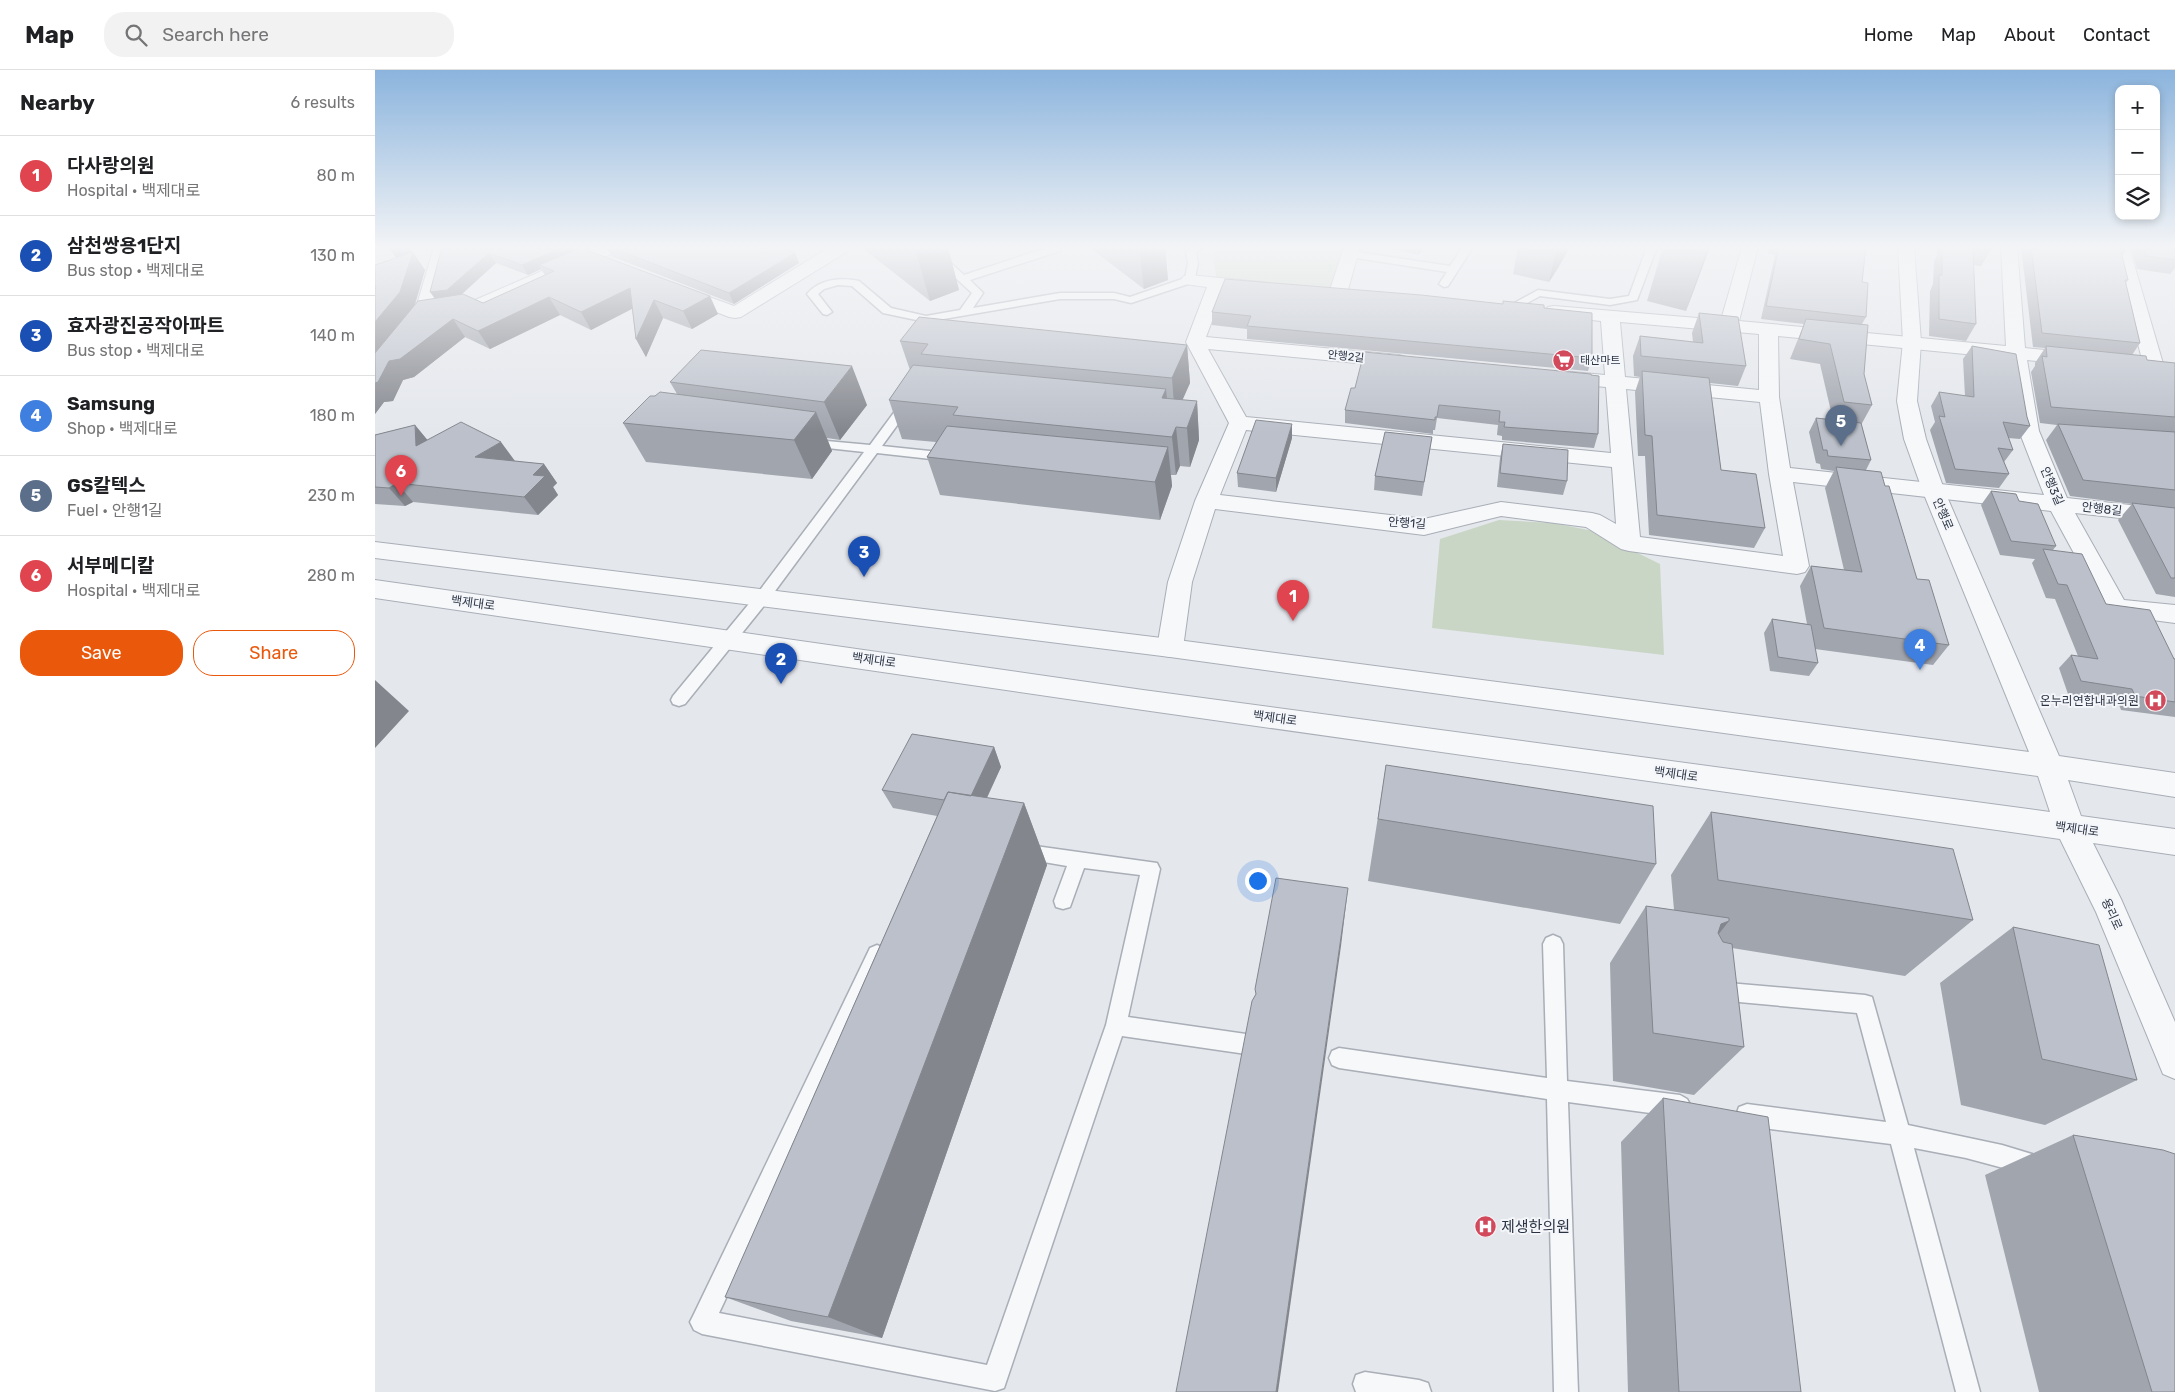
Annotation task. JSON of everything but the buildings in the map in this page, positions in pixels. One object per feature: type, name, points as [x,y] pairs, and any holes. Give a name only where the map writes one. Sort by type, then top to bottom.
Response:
[{"type":"street","points":[[375,373],[425,309]]},
{"type":"street","points":[[424,312],[450,309]]},
{"type":"street","points":[[724,309],[735,313],[742,309]]},
{"type":"street","points":[[1207,309],[1195,342],[1239,423]]},
{"type":"street","points":[[1520,309],[1729,325],[2095,361]]},
{"type":"street","points":[[1729,325],[1733,309]]},
{"type":"street","name":"안행로","points":[[1910,309],[1912,342],[1907,401],[1915,439],[1934,492],[2049,766]]},
{"type":"street","name":"안행3길","points":[[2013,309],[2016,353],[2059,505],[2116,608],[2175,614]]},
{"type":"street","points":[[2138,309],[2154,367]]},
{"type":"street","points":[[1610,316],[1629,543]]},
{"type":"street","points":[[1768,329],[1769,396],[1780,474],[1934,492]]},
{"type":"street","name":"안행2길","points":[[1195,342],[1420,363]]},
{"type":"street","points":[[2134,365],[2175,369]]},
{"type":"street","points":[[1547,376],[1769,396]]},
{"type":"street","points":[[1239,423],[1622,461]]},
{"type":"street","points":[[1170,648],[1180,582],[1206,501],[1239,423]]},
{"type":"street","name":"안행1길","points":[[1206,501],[1424,527],[1501,509],[1592,520],[1629,543],[1797,566],[1780,474]]},
{"type":"street","name":"안행8길","points":[[1934,492],[2175,516]]},
{"type":"street","points":[[375,550],[1170,648],[2049,766],[2175,785]]},
{"type":"street","name":"백제대로","points":[[375,589],[1143,700],[2175,842]]},
{"type":"street","name":"용리로","points":[[2049,766],[2070,828],[2110,909],[2175,1062]]},
{"type":"lane","points":[[824,309],[827,312]]},
{"type":"lane","points":[[884,309],[887,311],[926,319],[988,309]]},
{"type":"lane","points":[[964,313],[967,309]]},
{"type":"lane","points":[[679,700],[762,598],[912,396],[922,397]]},
{"type":"lane","points":[[797,440],[960,459]]},
{"type":"lane","points":[[885,938],[701,1322],[995,1379],[1116,1025],[1151,869],[1000,849]]},
{"type":"lane","points":[[1063,901],[1078,859]]},
{"type":"lane","points":[[1553,944],[1566,1392]]},
{"type":"lane","points":[[1695,989],[1865,1004],[1967,1392]]},
{"type":"lane","points":[[1116,1025],[1246,1044]]},
{"type":"lane","points":[[1339,1058],[1558,1090],[1899,1134],[2011,1158],[2056,1172]]},
{"type":"lane","points":[[1365,1384],[1419,1392]]},
{"type":"green space","points":[[1499,520],[1553,523],[1593,531],[1660,564],[1664,655],[1432,628],[1440,539]]},
{"type":"place","name":"태산마트","points":[[1564,360]]},
{"type":"place","name":"GS칼텍스","points":[[1841,446]]},
{"type":"place","name":"서부메디칼","points":[[401,496]]},
{"type":"place","name":"효자광진공작아파트","points":[[864,577]]},
{"type":"place","name":"다사랑의원","points":[[1293,621]]},
{"type":"place","name":"Samsung","points":[[1920,670]]},
{"type":"place","name":"삼천쌍용1단지","points":[[781,684]]},
{"type":"place","name":"온누리연합내과의원","points":[[2155,701]]},
{"type":"place","name":"제생한의원","points":[[1485,1227]]}]
